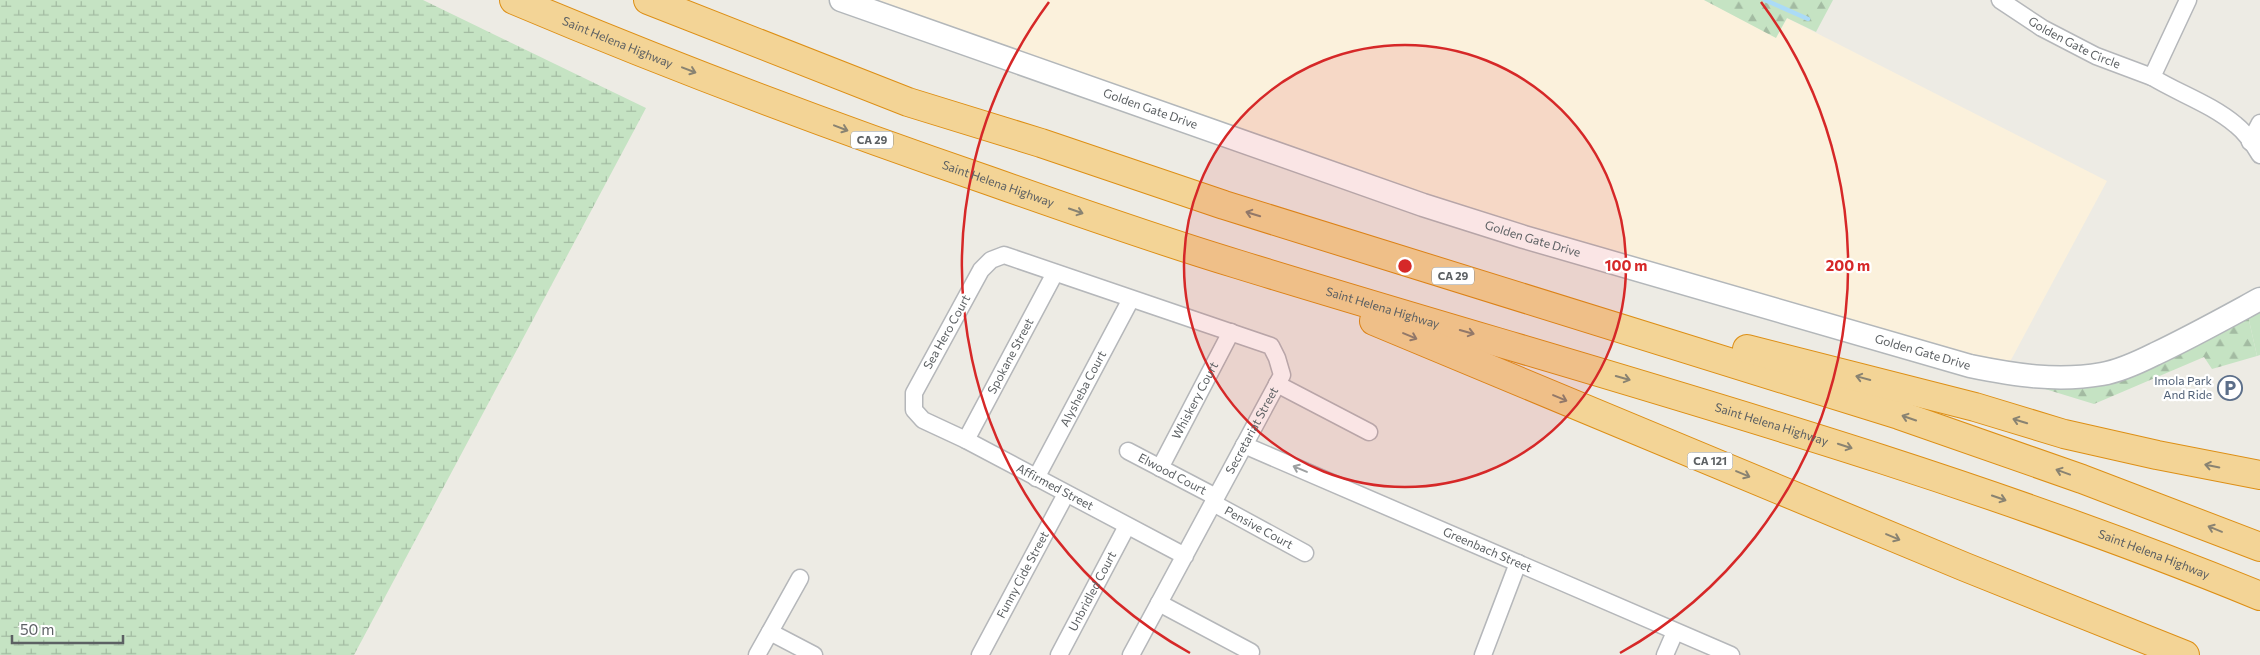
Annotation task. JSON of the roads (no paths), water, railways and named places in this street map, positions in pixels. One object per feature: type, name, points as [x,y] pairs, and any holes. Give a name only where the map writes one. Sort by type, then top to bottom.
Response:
[{"type":"highway","name":"Saint Helena Highway","points":[[514,0],[887,146],[1117,225],[1236,264],[1706,403],[1891,461],[2020,505],[2260,596]]},
{"type":"highway","name":"CA 29","points":[[648,0],[908,102],[1285,224],[1908,418],[2082,479],[2260,547]]},
{"type":"highway","points":[[1285,224],[1703,338],[1975,407],[2064,434],[2157,455],[2260,475]]},
{"type":"highway","name":"CA 121","points":[[1236,264],[1965,566],[2185,655]]},
{"type":"street","name":"Golden Gate Drive","points":[[841,0],[1423,205],[1533,240],[1970,366],[2018,376],[2063,379],[2104,374],[2141,361],[2183,341],[2260,299]]},
{"type":"street","name":"Golden Gate Circle","points":[[2000,0],[2042,28],[2091,54],[2152,77],[2178,93],[2209,106],[2237,126],[2260,155]]},
{"type":"street","points":[[2152,77],[2188,0]]},
{"type":"street","points":[[2250,142],[2260,123]]},
{"type":"street","name":"Secretariat Street","points":[[1004,255],[1271,346],[1277,358],[1282,375],[1131,655]]},
{"type":"street","name":"Sea Hero Court","points":[[923,420],[914,410],[914,393],[981,270],[991,260],[1004,255]]},
{"type":"street","name":"Spokane Street","points":[[966,440],[1054,273]]},
{"type":"street","name":"Alysheba Court","points":[[1036,478],[1131,298]]},
{"type":"street","name":"Whiskery Court","points":[[1160,468],[1231,332]]},
{"type":"street","points":[[1277,384],[1369,432]]},
{"type":"street","name":"Affirmed Street","points":[[923,420],[966,440],[1185,556]]},
{"type":"street","name":"Greenbach Street","points":[[1244,445],[1731,655]]},
{"type":"street","name":"Elwood Court","points":[[1128,451],[1214,500]]},
{"type":"street","name":"Funny Cide Street","points":[[980,655],[1066,494]]},
{"type":"street","name":"Pensive Court","points":[[1214,500],[1305,553]]},
{"type":"street","name":"Unbridled Court","points":[[1059,655],[1127,526]]},
{"type":"street","points":[[1483,655],[1518,563]]},
{"type":"street","points":[[757,655],[800,578]]},
{"type":"street","points":[[1159,603],[1251,652]]},
{"type":"street","points":[[770,632],[814,655]]},
{"type":"street","points":[[1664,655],[1675,632]]},
{"type":"waterway","points":[[1765,0],[1808,19]]},
{"type":"place","name":"Imola Park And Ride","points":[[2230,388]]}]
